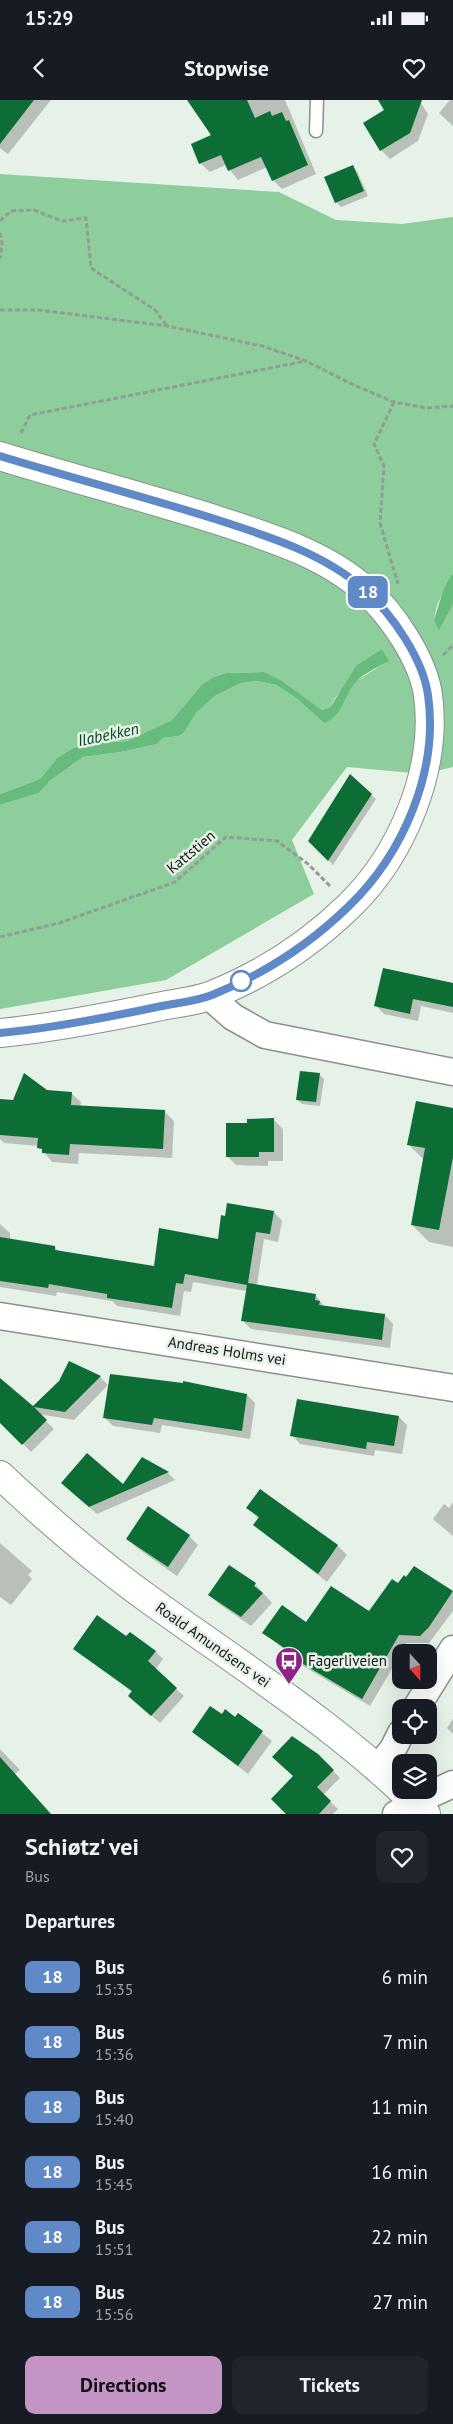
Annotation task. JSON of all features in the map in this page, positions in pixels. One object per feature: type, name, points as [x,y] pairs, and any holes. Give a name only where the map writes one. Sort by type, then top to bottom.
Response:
[{"type":"street","points":[[0,1033],[92,1021],[209,996],[252,976],[300,947],[350,906],[395,846],[414,807],[424,774],[430,732],[428,693],[405,638],[380,603],[344,574],[304,552],[257,533],[190,511],[12,460]]},
{"type":"street","points":[[209,996],[232,1016],[265,1035],[453,1072]]},
{"type":"street","name":"Andreas Holms vei","points":[[0,1316],[453,1388]]},
{"type":"street","name":"Roald Amundsens vei","points":[[0,1475],[63,1533],[152,1602],[340,1737],[378,1769],[412,1810]]},
{"type":"street","points":[[422,1699],[453,1649]]},
{"type":"street","points":[[378,1769],[396,1744]]},
{"type":"street","points":[[412,1810],[453,1784]]},
{"type":"lane","points":[[316,131],[317,100]]},
{"type":"path","points":[[0,221],[11,211],[34,210],[62,221],[86,218],[91,268],[155,310],[167,326]]},
{"type":"path","points":[[0,234],[2,244],[0,258]]},
{"type":"path","points":[[0,310],[38,310],[167,326],[262,346],[306,361],[356,386],[394,402],[426,408],[453,406]]},
{"type":"path","points":[[12,460],[21,432],[30,415],[306,361]]},
{"type":"path","points":[[380,603],[399,583],[380,523],[384,466],[374,444],[394,402]]},
{"type":"path","name":"Kattstien","points":[[0,937],[59,922],[175,882],[226,837],[277,841],[308,864],[350,906]]},
{"type":"shaded area","points":[[0,174],[279,192],[336,220],[402,224],[453,217],[453,573],[437,605],[434,620],[453,604],[453,767],[424,774],[347,767],[292,840],[314,894],[166,980],[0,1009],[0,805],[39,793],[50,781],[83,757],[121,752],[157,744],[163,738],[179,736],[184,733],[196,713],[215,696],[241,683],[257,681],[276,685],[296,698],[324,723],[356,681],[388,661],[382,649],[336,697],[329,708],[322,710],[281,680],[264,672],[226,673],[214,677],[192,697],[172,720],[127,741],[85,744],[73,748],[57,758],[40,779],[0,794]]},
{"type":"shaded area","points":[[453,573],[453,604],[439,630],[434,620],[444,590]]},
{"type":"shaded area","points":[[382,649],[389,661],[358,680],[351,688],[339,711],[324,723],[296,698],[276,685],[257,681],[241,683],[215,696],[196,713],[184,733],[179,736],[163,738],[157,744],[121,752],[83,757],[50,781],[39,793],[0,805],[0,794],[40,779],[57,758],[73,748],[85,744],[127,741],[172,720],[202,685],[214,677],[226,673],[264,672],[281,680],[322,710],[329,708],[333,703],[356,666]]},
{"type":"building","points":[[0,100],[34,100],[0,144]]},
{"type":"building","points":[[187,100],[247,100],[255,118],[270,111],[272,116],[282,112],[286,121],[289,120],[308,165],[272,181],[261,157],[228,171],[221,155],[199,164],[191,144],[211,135]]},
{"type":"building","points":[[378,100],[422,100],[410,133],[380,151],[363,123],[384,110]]},
{"type":"building","points":[[353,165],[364,191],[335,203],[324,177]]},
{"type":"building","points":[[350,774],[372,794],[328,861],[308,841]]},
{"type":"building","points":[[383,968],[453,983],[453,1007],[413,999],[410,1014],[374,1006]]},
{"type":"building","points":[[300,1071],[320,1073],[316,1102],[296,1100]]},
{"type":"building","points":[[24,1073],[47,1090],[72,1092],[71,1105],[165,1110],[163,1149],[70,1144],[69,1155],[42,1153],[42,1149],[37,1148],[38,1138],[0,1135],[0,1099],[13,1100]]},
{"type":"building","points":[[416,1101],[453,1108],[453,1157],[439,1230],[411,1225],[425,1148],[407,1145]]},
{"type":"building","points":[[274,1118],[274,1152],[259,1152],[259,1157],[226,1157],[226,1123],[247,1123],[247,1119]]},
{"type":"building","points":[[227,1203],[274,1211],[270,1234],[256,1232],[248,1283],[316,1294],[315,1300],[320,1301],[319,1305],[385,1314],[382,1340],[241,1321],[247,1285],[185,1274],[183,1284],[176,1283],[172,1308],[107,1298],[107,1294],[49,1284],[48,1288],[0,1281],[0,1237],[55,1246],[55,1250],[154,1266],[159,1228],[218,1239],[221,1215],[225,1216]]},
{"type":"building","points":[[69,1361],[101,1376],[65,1412],[34,1407],[47,1420],[22,1445],[0,1423],[0,1378],[33,1406],[59,1381]]},
{"type":"building","points":[[110,1374],[183,1383],[183,1381],[247,1394],[242,1431],[154,1418],[152,1425],[103,1418]]},
{"type":"building","points":[[297,1399],[399,1416],[394,1446],[367,1442],[366,1449],[290,1436]]},
{"type":"building","points":[[87,1453],[123,1484],[142,1457],[169,1472],[89,1507],[61,1483]]},
{"type":"building","points":[[260,1489],[338,1545],[318,1574],[253,1525],[259,1517],[246,1508]]},
{"type":"building","points":[[148,1506],[190,1535],[168,1567],[126,1539]]},
{"type":"building","points":[[229,1565],[256,1583],[254,1586],[263,1593],[241,1617],[208,1595]]},
{"type":"building","points":[[414,1566],[453,1591],[429,1627],[420,1636],[399,1635],[392,1644],[362,1699],[283,1652],[286,1649],[262,1633],[282,1605],[306,1622],[331,1586],[369,1611],[392,1579],[398,1583],[404,1575],[406,1577]]},
{"type":"building","points":[[97,1615],[126,1636],[130,1632],[156,1651],[148,1661],[177,1688],[151,1716],[128,1696],[132,1691],[73,1649]]},
{"type":"building","points":[[210,1706],[222,1714],[225,1709],[235,1717],[238,1713],[263,1731],[238,1766],[192,1732]]},
{"type":"building","points":[[292,1736],[318,1754],[334,1770],[317,1787],[331,1801],[319,1814],[286,1814],[271,1799],[293,1776],[272,1757]]},
{"type":"building","points":[[0,1757],[51,1814],[0,1814]]},
{"type":"bus line","name":"18","points":[[0,456],[190,511],[257,533],[304,552],[344,574],[380,603],[405,638],[428,693],[430,732],[424,774],[414,807],[395,846],[350,906],[300,947],[252,976],[209,996],[92,1021],[37,1030],[0,1033]]},
{"type":"place","name":"Fagerliveien","points":[[289,1685]]},
{"type":"water label","name":"Ilabekken","points":[[108,734]]}]
